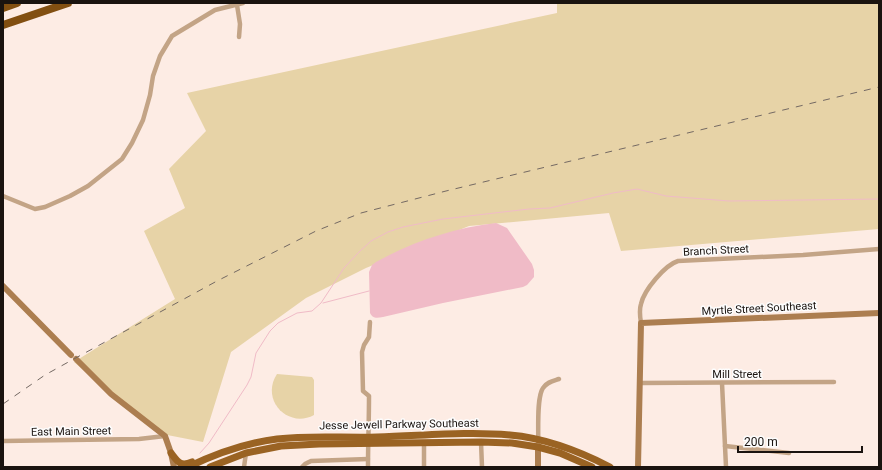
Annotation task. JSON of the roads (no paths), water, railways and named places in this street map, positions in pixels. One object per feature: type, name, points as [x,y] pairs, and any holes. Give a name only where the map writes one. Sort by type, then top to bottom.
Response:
[{"type":"highway","points":[[3,8],[17,3]]},
{"type":"highway","points":[[3,25],[68,3]]},
{"type":"main road","name":"Jesse Jewell Parkway Southeast","points":[[210,467],[246,453],[281,446],[475,434],[510,435],[538,439],[590,457],[610,467]]},
{"type":"main road","name":"Jesse Jewell Parkway Southeast","points":[[188,467],[217,453],[238,447],[278,439],[318,436],[368,441],[424,443],[512,443],[538,447],[560,453],[592,467]]},
{"type":"main road","points":[[171,453],[177,461],[184,464],[199,458],[206,458]]},
{"type":"street","points":[[3,196],[35,209],[45,207],[88,186],[122,158],[132,143],[143,120],[150,95],[152,76],[160,56],[169,40],[179,32],[215,10],[243,3]]},
{"type":"street","points":[[237,5],[240,24],[239,37]]},
{"type":"street","name":"Branch Street","points":[[638,467],[637,439],[640,383],[641,302],[650,287],[665,269],[678,261],[795,256],[879,249]]},
{"type":"street","points":[[3,286],[71,355]]},
{"type":"street","name":"Myrtle Street Southeast","points":[[641,323],[879,313]]},
{"type":"street","points":[[368,467],[369,396],[363,391],[362,352],[368,337],[370,322]]},
{"type":"street","points":[[76,360],[111,394],[165,436],[174,467]]},
{"type":"street","points":[[538,467],[539,394],[549,382],[560,379]]},
{"type":"street","name":"Mill Street","points":[[640,383],[834,382]]},
{"type":"street","points":[[722,383],[726,467]]},
{"type":"street","name":"East Main Street","points":[[3,441],[139,439],[165,436]]},
{"type":"street","points":[[481,442],[482,467]]},
{"type":"street","points":[[424,443],[424,467]]},
{"type":"street","points":[[725,446],[789,453]]},
{"type":"street","points":[[244,467],[246,453]]},
{"type":"street","points":[[302,467],[311,462],[368,459]]},
{"type":"waterway","points":[[200,453],[209,443],[247,385],[251,377],[256,353],[270,331],[278,323],[297,313],[312,311],[321,303],[344,268],[359,252],[371,241],[388,232],[403,227],[443,219],[550,208],[613,193],[637,189],[666,196],[729,201],[879,199]]},
{"type":"waterway","points":[[323,303],[369,291]]},
{"type":"railway","points":[[3,404],[45,375],[217,281],[316,231],[361,213],[446,191],[879,87]]}]
